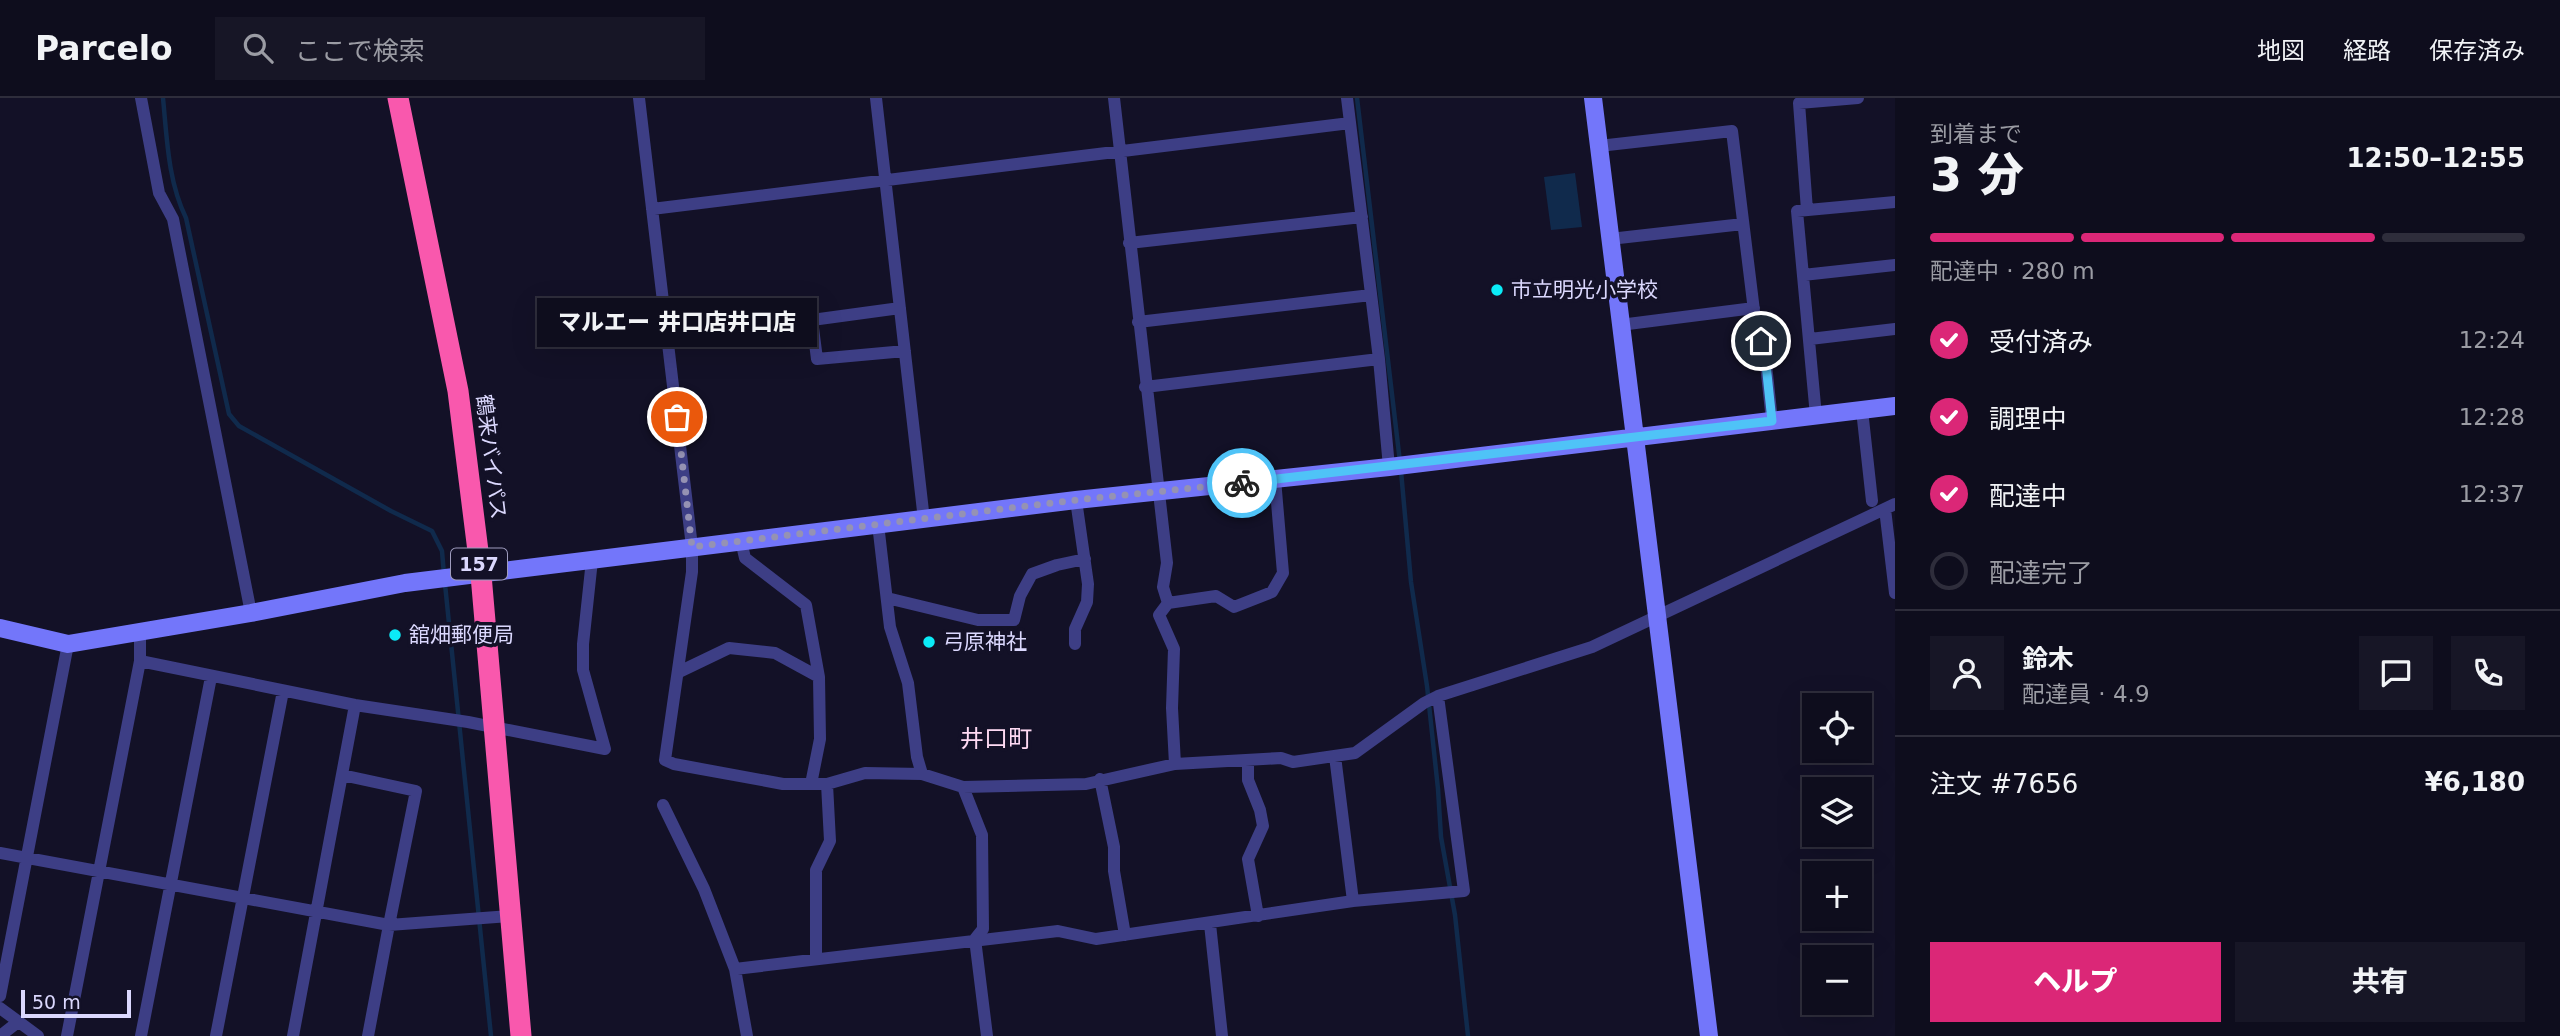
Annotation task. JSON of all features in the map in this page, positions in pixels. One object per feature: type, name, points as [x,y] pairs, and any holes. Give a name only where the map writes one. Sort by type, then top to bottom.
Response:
[{"type":"highway","name":"鶴来バイパス","points":[[398,98],[458,391],[481,575],[521,1036]]},
{"type":"street","points":[[141,98],[159,193],[173,219],[251,613]]},
{"type":"street","points":[[639,98],[692,547],[692,572],[666,760],[674,764],[783,784],[827,784],[865,773],[922,774],[963,787],[1086,784],[1175,764],[1281,758],[1293,762],[1355,752],[1432,699],[1592,647],[1890,507],[1895,593]]},
{"type":"street","points":[[876,98],[924,520]]},
{"type":"street","points":[[1114,98],[1167,563],[1163,587],[1168,603]]},
{"type":"street","points":[[1347,98],[1379,359],[1396,466]]},
{"type":"street","points":[[1594,98],[1709,1036]]},
{"type":"street","points":[[1807,210],[1799,103],[1858,98]]},
{"type":"street","points":[[652,209],[1350,123]]},
{"type":"street","points":[[1599,146],[1732,131],[1756,327],[1765,355],[1772,421]]},
{"type":"street","points":[[1816,416],[1797,211],[1895,202]]},
{"type":"street","points":[[1129,243],[1362,217]]},
{"type":"street","points":[[1610,239],[1743,224]]},
{"type":"street","points":[[1803,275],[1895,265]]},
{"type":"street","points":[[1138,322],[1371,295]]},
{"type":"street","points":[[900,308],[812,320],[817,359],[905,351]]},
{"type":"street","points":[[1620,324],[1754,308]]},
{"type":"street","points":[[1810,339],[1895,330]]},
{"type":"street","points":[[1145,387],[1379,359]]},
{"type":"street","points":[[0,628],[68,644],[405,583],[1076,500],[1396,466],[1895,406]]},
{"type":"street","points":[[1862,410],[1872,501]]},
{"type":"street","points":[[1175,764],[1172,708],[1174,649],[1159,615],[1168,603],[1216,596],[1234,607],[1272,592],[1283,573],[1275,479]]},
{"type":"street","points":[[1075,645],[1075,629],[1087,602],[1085,559],[1076,500]]},
{"type":"street","points":[[878,524],[890,627],[908,683],[917,757],[922,774]]},
{"type":"street","points":[[741,541],[745,558],[806,605],[819,677],[820,739],[811,784]]},
{"type":"street","points":[[887,598],[978,620],[1014,620],[1020,596],[1032,574],[1085,559]]},
{"type":"street","points":[[140,661],[355,705],[458,720],[605,749],[583,670],[583,643],[592,560]]},
{"type":"street","points":[[67,1036],[140,661],[140,633]]},
{"type":"street","points":[[0,996],[68,644]]},
{"type":"street","points":[[679,673],[729,648],[775,653],[819,677]]},
{"type":"street","points":[[141,1036],[211,677]]},
{"type":"street","points":[[216,1036],[283,691]]},
{"type":"street","points":[[735,969],[1058,931],[1096,939],[1125,936],[1353,901],[1464,891],[1432,699]]},
{"type":"street","points":[[293,1036],[355,705]]},
{"type":"street","points":[[1335,756],[1353,901]]},
{"type":"street","points":[[1248,760],[1248,780],[1261,810],[1263,826],[1248,859],[1258,916]]},
{"type":"street","points":[[342,775],[416,791],[368,1036]]},
{"type":"street","points":[[1101,779],[1114,847],[1114,871],[1125,936]]},
{"type":"street","points":[[816,959],[816,870],[830,841],[827,784]]},
{"type":"street","points":[[963,787],[982,835],[983,929],[975,939],[987,1036]]},
{"type":"street","points":[[663,805],[704,889],[735,969],[747,1036]]},
{"type":"street","points":[[0,853],[389,925],[510,916]]},
{"type":"street","points":[[1210,924],[1223,1036]]},
{"type":"street","points":[[0,1008],[38,1036]]},
{"type":"street","points":[[0,1036],[18,1022]]},
{"type":"water","points":[[1575,173],[1582,227],[1551,230],[1544,177]]},
{"type":"waterway","points":[[163,98],[172,175],[186,218],[229,414],[239,426],[432,531],[442,551],[444,575]]},
{"type":"waterway","points":[[1357,98],[1400,462]]},
{"type":"waterway","points":[[1401,471],[1411,582],[1427,686],[1441,837],[1455,915],[1468,1036]]},
{"type":"waterway","points":[[445,584],[491,1036]]},
{"type":"way so far","points":[[677,417],[692,547],[1076,500],[1242,483]]},
{"type":"place","name":"市立明光小学校","points":[[1497,290]]},
{"type":"place","name":"マルエー 井口店井口店","points":[[677,417]]},
{"type":"place","name":"舘畑郵便局","points":[[395,635]]},
{"type":"place","name":"弓原神社","points":[[929,642]]},
{"type":"district","name":"井口町","points":[[996,739]]},
{"type":"route","points":[[1242,483],[1772,421],[1761,341]]}]
